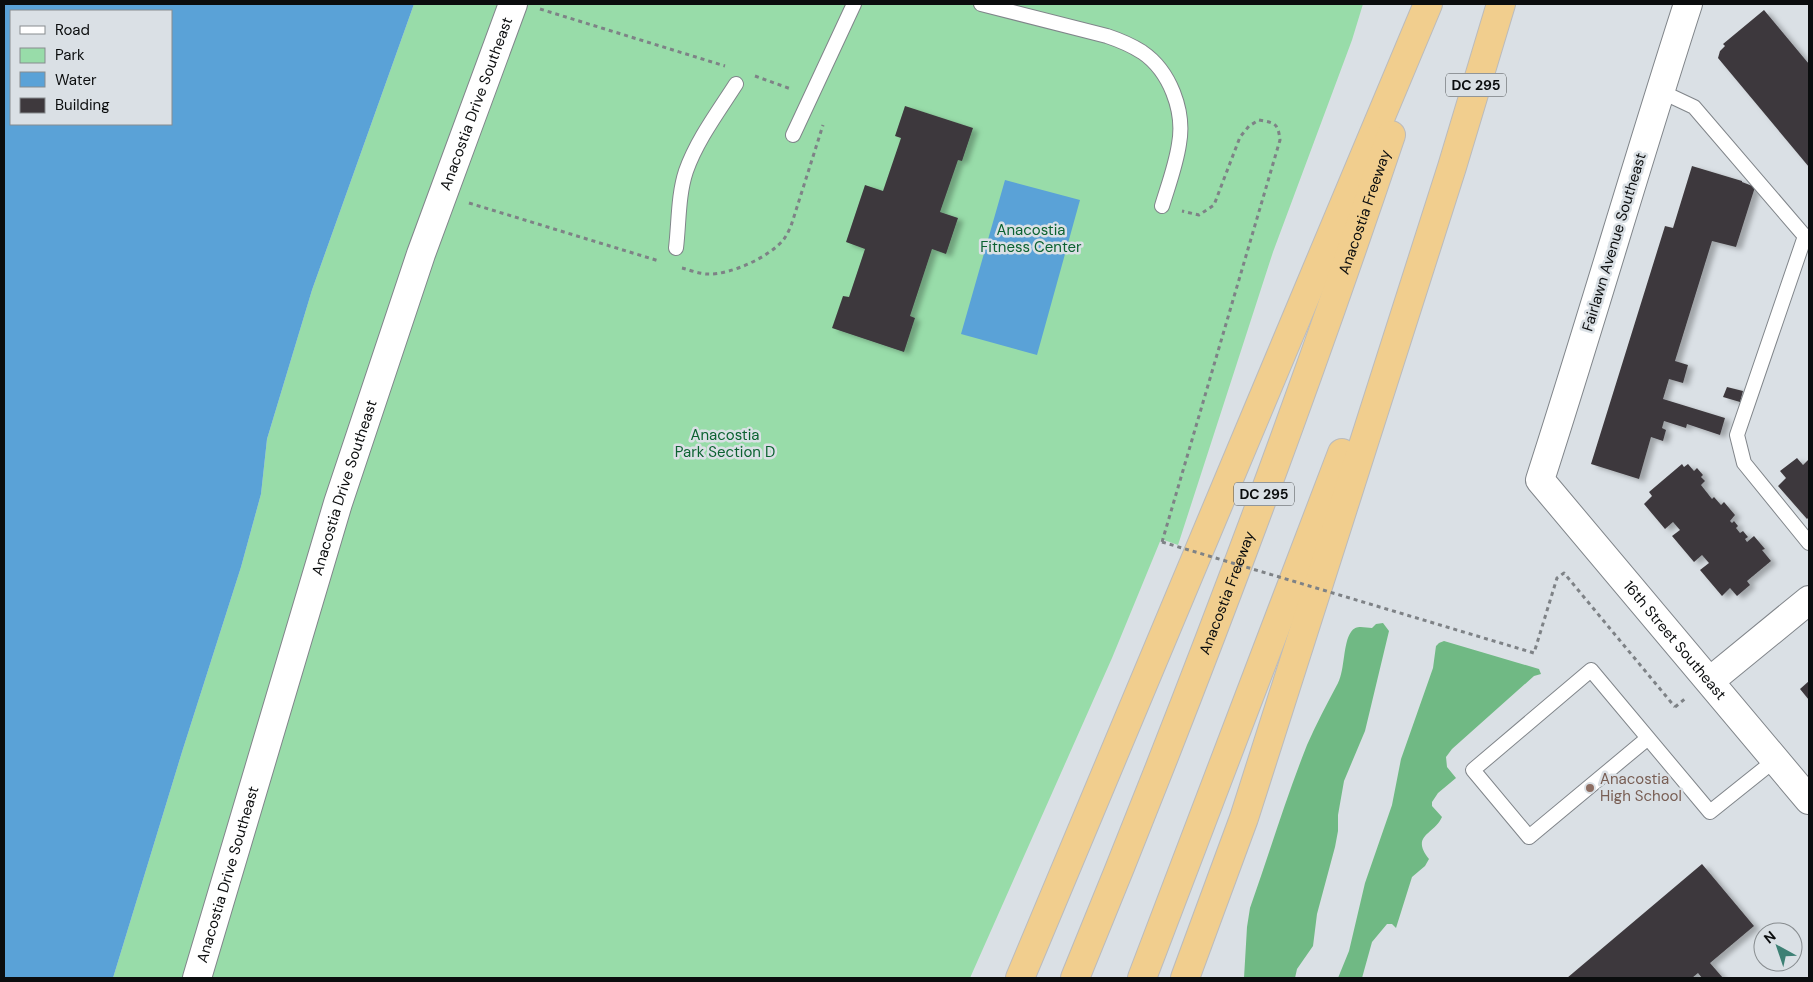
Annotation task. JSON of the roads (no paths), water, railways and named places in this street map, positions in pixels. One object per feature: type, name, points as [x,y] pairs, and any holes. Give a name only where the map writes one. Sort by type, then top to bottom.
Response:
[{"type":"highway","points":[[1020,978],[1428,4]]},
{"type":"highway","name":"Anacostia Freeway","points":[[1075,978],[1179,719],[1274,467],[1352,249],[1435,4]]},
{"type":"highway","name":"DC 295","points":[[1185,978],[1244,818],[1452,167],[1501,4]]},
{"type":"highway","points":[[1142,978],[1452,167]]},
{"type":"street","name":"Anacostia Drive Southeast","points":[[197,978],[256,772],[338,503],[421,254],[513,4]]},
{"type":"street","name":"Fairlawn Avenue Southeast","points":[[1540,480],[1688,4]]},
{"type":"street","name":"16th Street Southeast","points":[[1540,480],[1809,800]]},
{"type":"street","points":[[1710,681],[1809,600]]},
{"type":"lane","points":[[793,135],[854,4]]},
{"type":"lane","points":[[981,4],[1125,42],[1143,52],[1157,66],[1171,88],[1177,102],[1181,120],[1180,142],[1162,206]]},
{"type":"lane","points":[[676,248],[686,172],[695,151],[736,84]]},
{"type":"lane","points":[[1660,91],[1694,107],[1807,238],[1738,435],[1744,463],[1809,543]]},
{"type":"lane","points":[[1648,738],[1529,837],[1473,770],[1591,670],[1648,738],[1710,812],[1776,760]]},
{"type":"water","points":[[4,4],[414,4],[312,290],[267,439],[261,494],[241,567],[113,978],[4,978]]},
{"type":"water","points":[[1005,180],[1080,200],[1037,355],[961,334]]},
{"type":"place","name":"Anacostia High School","points":[[1590,788]]},
{"type":"park label","name":"Anacostia Fitness Center","points":[[1031,238]]},
{"type":"park label","name":"Anacostia Park Section D","points":[[725,444]]}]
